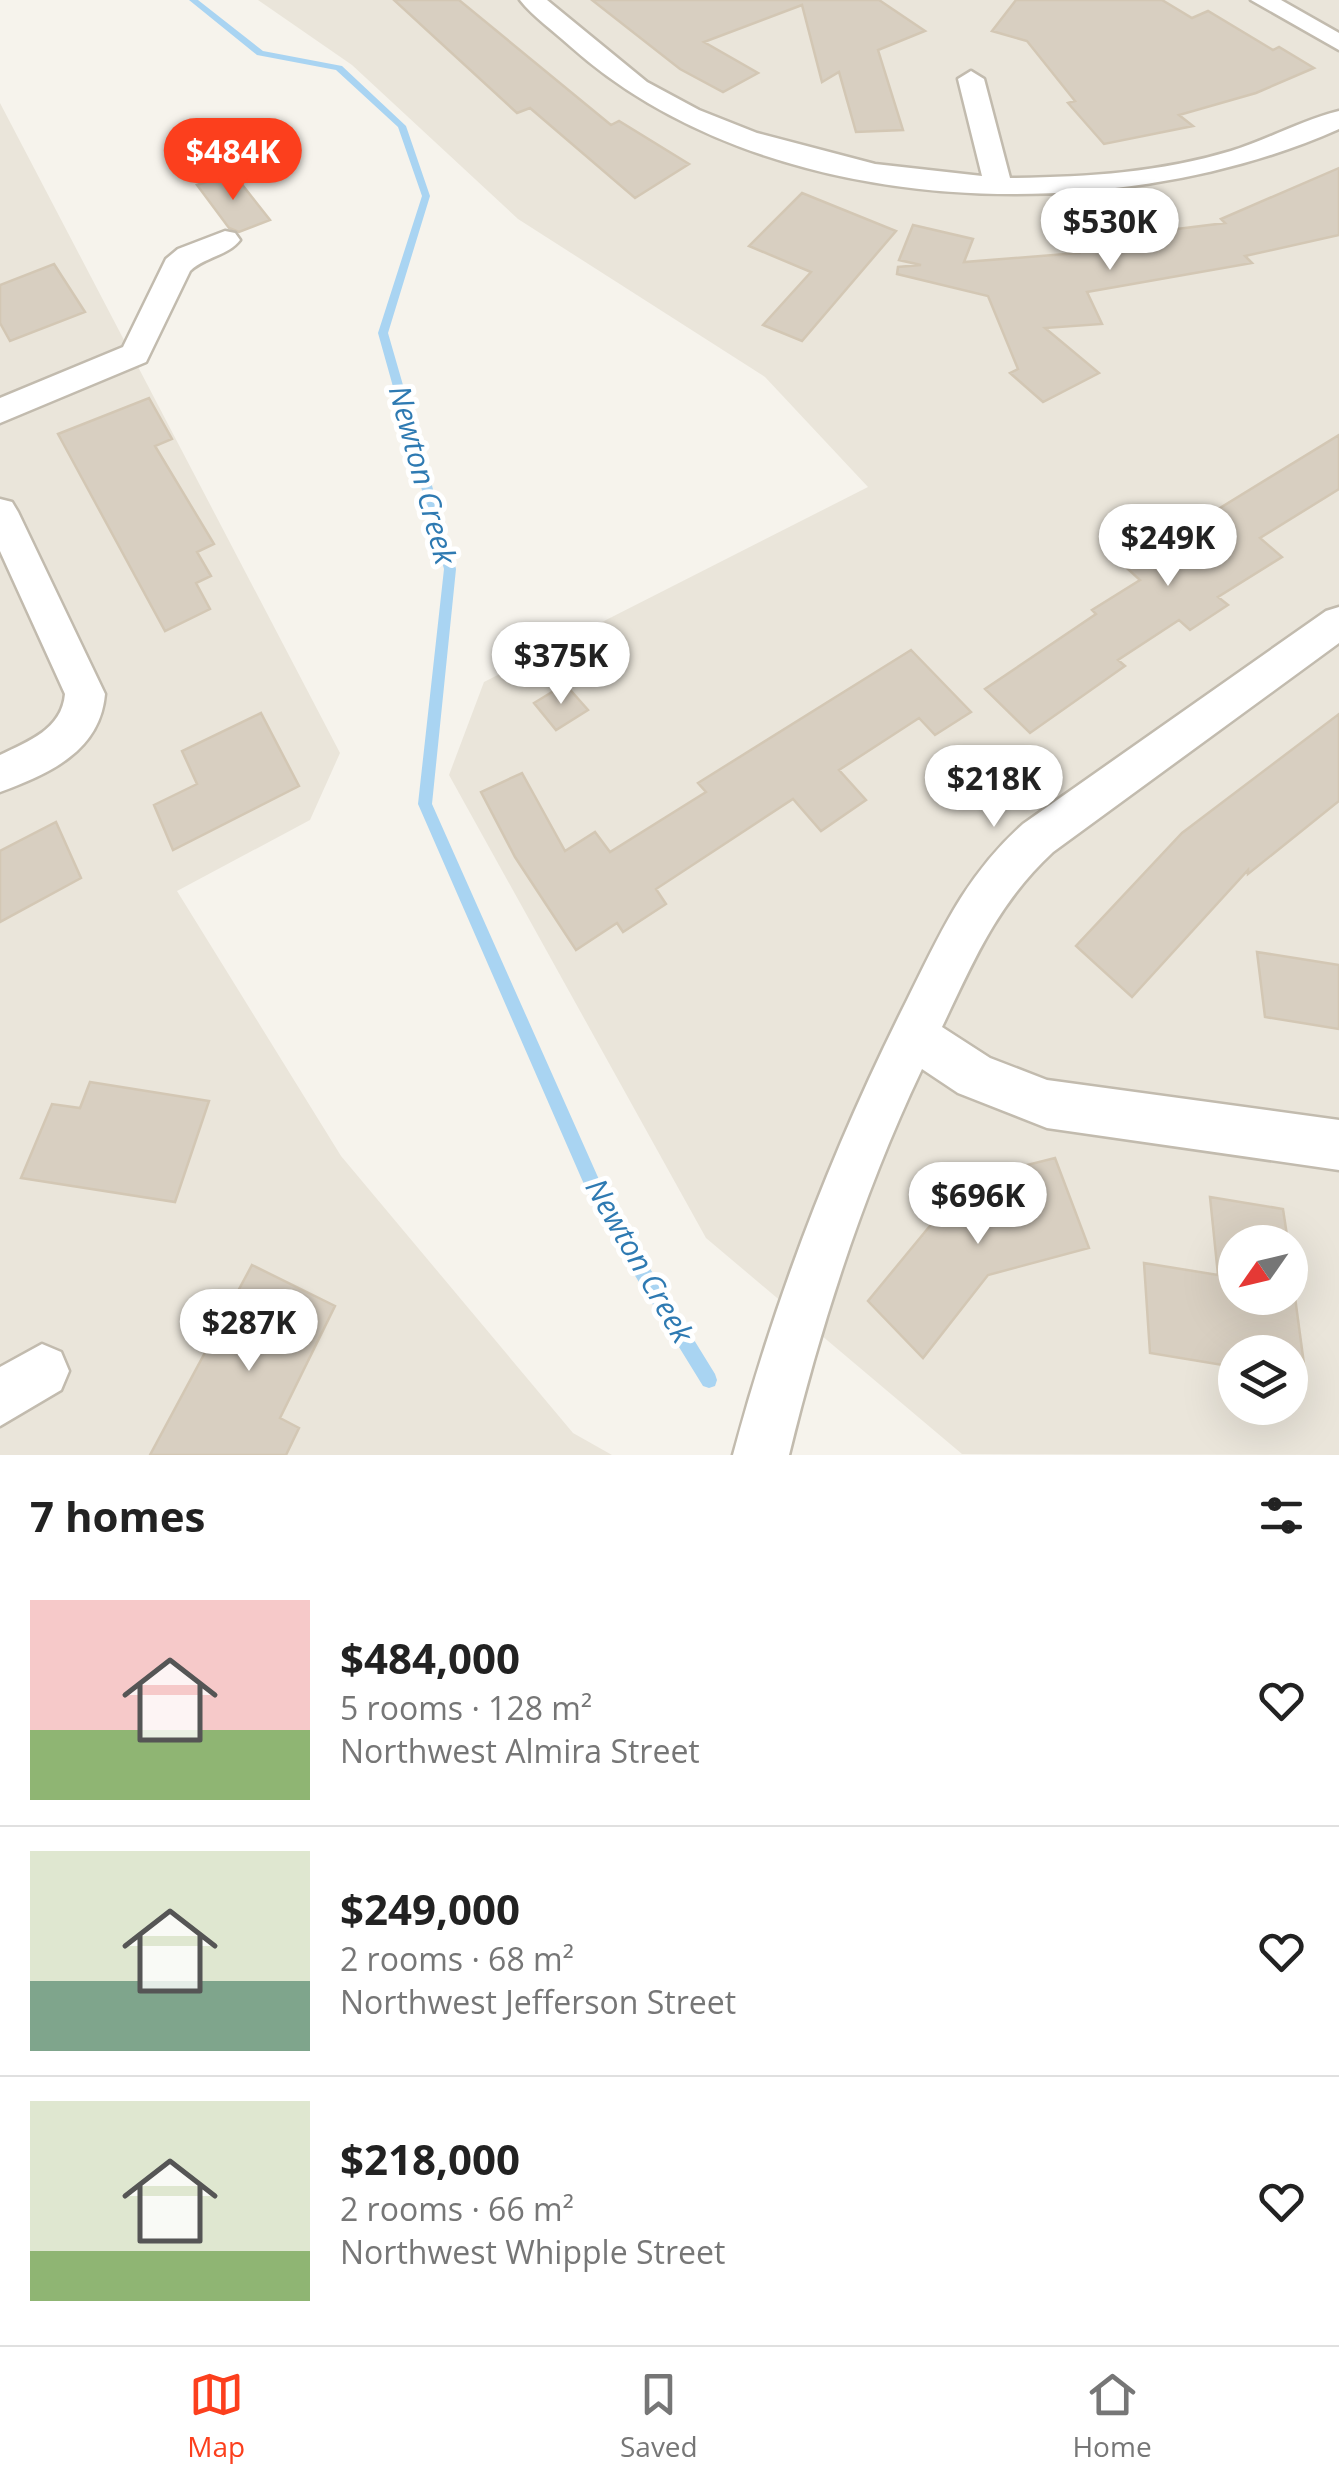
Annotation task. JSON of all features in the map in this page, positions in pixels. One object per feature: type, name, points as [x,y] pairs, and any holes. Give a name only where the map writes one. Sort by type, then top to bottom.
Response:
[{"type":"street","points":[[532,0],[637,86],[737,134],[802,156],[858,169],[998,184],[1065,186],[1128,181],[1197,169],[1298,138],[1339,119]]},
{"type":"street","points":[[1263,0],[1339,44]]},
{"type":"street","points":[[971,78],[998,184]]},
{"type":"street","points":[[0,412],[135,354],[177,266],[188,256],[224,240]]},
{"type":"street","points":[[0,512],[85,694],[82,722],[51,750],[0,774]]},
{"type":"street","points":[[761,1455],[806,1303],[874,1117],[975,910],[1005,868],[1074,812],[1339,622]]},
{"type":"street","points":[[913,1036],[975,1076],[1047,1104],[1339,1145]]},
{"type":"shaded area","points":[[258,0],[1339,0],[1339,1455],[962,1454],[706,1238],[449,775],[484,682],[868,487],[765,377],[518,219],[352,65]]},
{"type":"shaded area","points":[[0,103],[340,753],[310,820],[177,891],[341,1156],[573,1433],[612,1455],[0,1455]]},
{"type":"building","points":[[394,0],[459,0],[611,125],[619,121],[689,164],[635,198],[530,108],[517,113]]},
{"type":"building","points":[[592,0],[879,0],[925,31],[878,50],[903,130],[856,132],[839,72],[822,82],[802,5],[704,42],[758,73],[723,92],[680,69]]},
{"type":"building","points":[[1016,0],[1162,0],[1192,18],[1208,11],[1273,50],[1279,47],[1314,68],[1256,93],[1179,115],[1193,126],[1104,144],[1068,103],[1075,101],[1027,41],[992,31]]},
{"type":"building","points":[[1339,168],[1339,235],[1245,256],[1252,263],[1087,292],[1102,324],[1045,328],[1099,373],[1043,402],[1010,373],[1018,369],[988,296],[897,274],[898,267],[921,265],[899,260],[913,225],[973,239],[964,262],[1079,253],[1072,242],[1225,223],[1221,219]]},
{"type":"building","points":[[233,173],[270,220],[239,232],[229,228],[197,185]]},
{"type":"building","points":[[802,193],[896,231],[802,341],[763,325],[811,272],[749,246]]},
{"type":"building","points":[[54,264],[85,312],[10,341],[0,323],[0,285]]},
{"type":"building","points":[[149,398],[172,439],[155,446],[214,544],[197,552],[211,576],[196,583],[210,609],[165,631],[58,434]]},
{"type":"building","points":[[1339,435],[1339,489],[1260,538],[1282,557],[1218,597],[1228,605],[1190,630],[1179,620],[1118,660],[1125,666],[1030,733],[985,689],[1096,614],[1092,610],[1140,580],[1119,561],[1152,540],[1158,546]]},
{"type":"building","points":[[911,650],[971,712],[935,735],[919,718],[839,770],[866,800],[821,831],[793,799],[656,889],[666,904],[623,932],[617,923],[576,950],[515,857],[481,792],[522,773],[565,851],[595,832],[610,852],[706,792],[698,783]]},
{"type":"building","points":[[565,684],[588,710],[556,730],[534,703]]},
{"type":"building","points":[[261,713],[299,786],[173,850],[154,805],[197,784],[182,751]]},
{"type":"building","points":[[1339,714],[1339,801],[1248,874],[1248,870],[1132,997],[1076,946],[1182,833]]},
{"type":"building","points":[[56,822],[81,878],[0,922],[0,851]]},
{"type":"building","points":[[1257,952],[1339,965],[1339,1029],[1265,1017]]},
{"type":"building","points":[[90,1082],[209,1101],[175,1202],[21,1178],[52,1104],[80,1108]]},
{"type":"building","points":[[1055,1158],[1089,1248],[988,1275],[923,1358],[868,1301],[948,1204],[942,1186]]},
{"type":"building","points":[[1210,1197],[1283,1209],[1285,1225],[1218,1225],[1218,1275]]},
{"type":"building","points":[[1144,1263],[1218,1275],[1218,1315],[1297,1315],[1300,1335],[1218,1335],[1218,1364],[1150,1353]]},
{"type":"building","points":[[252,1265],[335,1306],[280,1418],[299,1428],[286,1455],[150,1455]]},
{"type":"waterway","name":"Newton Creek","points":[[193,0],[260,53],[339,68],[402,126],[426,196],[383,333],[450,569],[425,804],[603,1208],[709,1380]]}]
